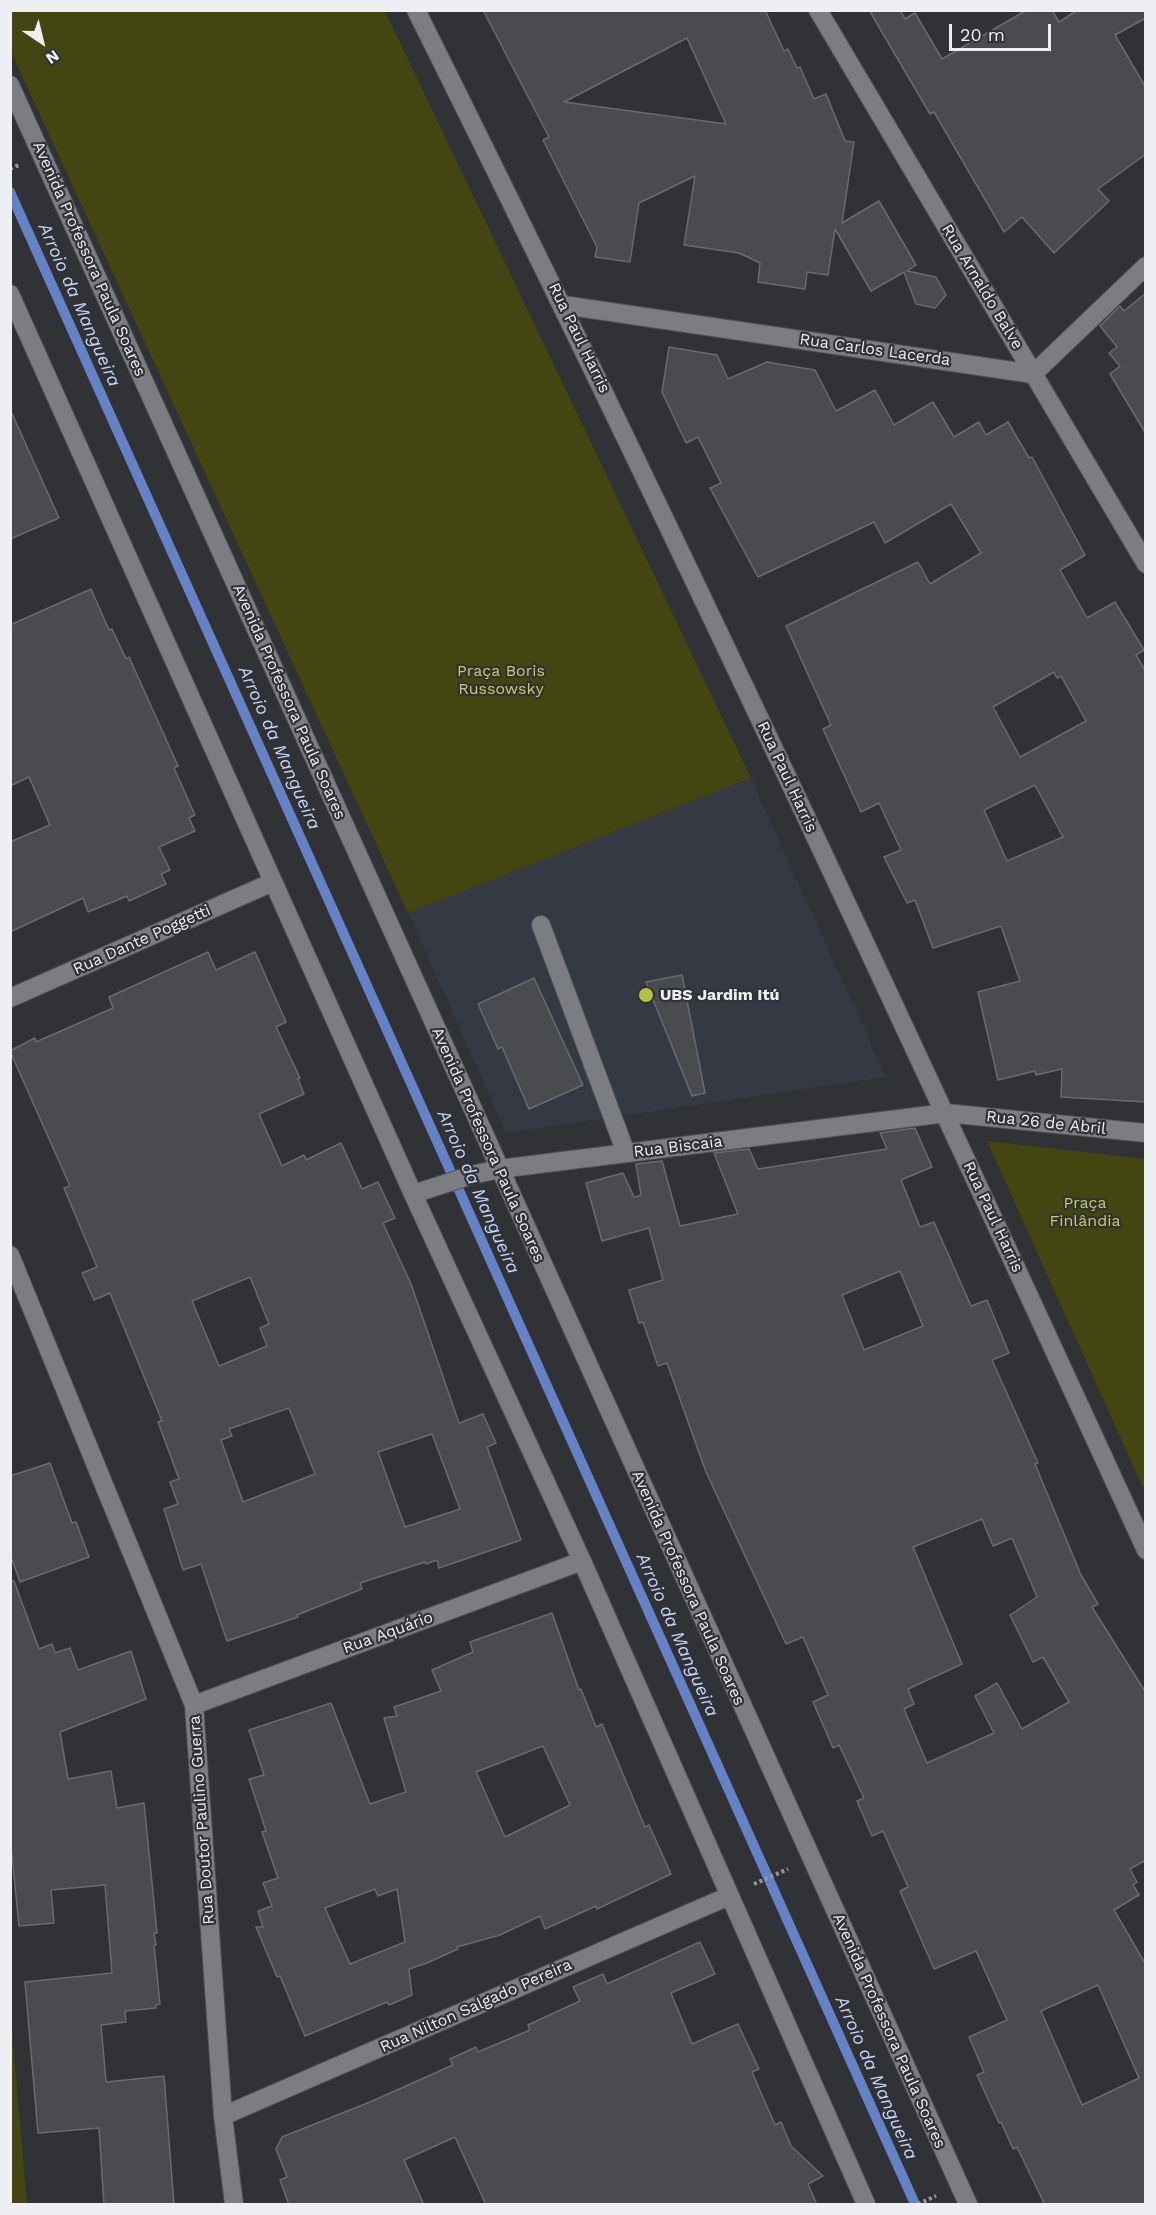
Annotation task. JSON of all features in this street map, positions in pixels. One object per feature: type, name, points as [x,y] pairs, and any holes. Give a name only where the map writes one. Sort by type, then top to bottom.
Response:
[{"type":"street","name":"Rua Paul Harris","points":[[416,10],[563,305],[945,1113],[1146,1550]]},
{"type":"street","name":"Rua Arnaldo Balve","points":[[818,10],[1146,564]]},
{"type":"street","name":"Avenida Professora Paula Soares","points":[[10,85],[968,2205]]},
{"type":"street","points":[[1033,374],[1146,267]]},
{"type":"street","points":[[10,294],[413,1194],[582,1561],[866,2205]]},
{"type":"street","name":"Rua Carlos Lacerda","points":[[563,305],[1033,374]]},
{"type":"street","name":"Rua Dante Poggetti","points":[[10,998],[273,882]]},
{"type":"street","points":[[541,925],[626,1154]]},
{"type":"street","name":"Rua Biscaia","points":[[413,1194],[499,1169],[945,1113]]},
{"type":"street","name":"Rua 26 de Abril","points":[[945,1113],[1146,1133]]},
{"type":"street","name":"Rua Doutor Paulino Guerra","points":[[10,1255],[194,1705],[223,2116],[234,2205]]},
{"type":"street","name":"Rua Aquário","points":[[194,1705],[582,1561]]},
{"type":"street","name":"Rua Nilton Salgado Pereira","points":[[223,2116],[729,1896]]},
{"type":"path","points":[[747,1887],[794,1866]]},
{"type":"path","points":[[918,2205],[944,2193]]},
{"type":"shaded area","name":"UBS Jardim Itú","points":[[751,778],[886,1077],[506,1133],[408,913]]},
{"type":"green space","name":"Praça Boris Russowsky","points":[[10,11],[385,11],[751,778],[408,913],[11,52]]},
{"type":"green space","name":"Praça Finlândia","points":[[987,1141],[1145,1159],[1145,1492]]},
{"type":"green space","points":[[11,2019],[27,2204],[11,2204]]},
{"type":"building","points":[[483,10],[765,10],[784,51],[788,49],[797,68],[800,67],[814,99],[826,94],[845,141],[854,142],[842,223],[879,201],[916,265],[907,271],[936,277],[946,295],[935,308],[916,304],[904,272],[871,291],[835,229],[828,275],[807,272],[805,289],[758,282],[760,263],[739,253],[684,245],[695,176],[639,203],[630,262],[595,257],[597,247],[543,140],[549,137]],"holes":[[[687,38],[726,124],[564,102]]]},
{"type":"building","points":[[869,10],[900,10],[905,19],[915,13],[942,59],[1027,10],[1052,10],[1059,22],[1078,10],[1146,10],[1146,18],[1115,35],[1146,88],[1146,154],[1098,189],[1109,201],[1054,253],[1022,217],[1004,232],[934,112],[930,114]]},
{"type":"building","points":[[1146,293],[1146,434],[1110,374],[1120,366],[1109,353],[1117,347],[1100,326],[1120,306],[1124,311]]},
{"type":"building","points":[[669,347],[717,355],[728,379],[767,362],[815,370],[836,411],[875,390],[894,425],[933,402],[954,437],[979,422],[986,435],[1008,422],[1029,458],[1032,457],[1085,555],[1060,570],[1087,618],[1115,602],[1144,650],[1136,655],[1146,672],[1146,1102],[1061,1097],[1062,1069],[1036,1075],[1035,1071],[998,1080],[978,992],[1020,981],[1001,926],[933,948],[915,900],[907,903],[884,857],[901,850],[879,803],[861,812],[823,729],[831,725],[786,626],[918,562],[930,584],[981,553],[951,504],[885,543],[874,522],[758,577],[710,488],[721,483],[698,437],[686,443],[662,392]],"holes":[[[1054,672],[1057,678],[1061,676],[1086,721],[1020,757],[993,707]],[[1035,785],[1063,837],[1007,861],[984,810]]]},
{"type":"building","points":[[10,409],[59,518],[10,539]]},
{"type":"building","points":[[91,589],[109,630],[112,629],[126,659],[129,657],[178,766],[174,768],[195,815],[189,818],[195,831],[159,847],[170,870],[161,874],[166,884],[129,901],[127,896],[88,912],[83,898],[10,932],[10,842],[50,825],[29,777],[10,786],[10,625]]},
{"type":"building","points":[[208,952],[216,970],[255,952],[286,1022],[276,1027],[300,1078],[298,1079],[304,1094],[259,1114],[282,1166],[304,1155],[306,1160],[341,1143],[362,1189],[378,1182],[395,1218],[383,1223],[411,1284],[459,1423],[483,1414],[496,1443],[487,1447],[521,1540],[439,1568],[437,1560],[426,1564],[425,1562],[360,1583],[362,1589],[297,1615],[298,1617],[227,1641],[201,1564],[183,1570],[164,1509],[178,1504],[170,1482],[179,1479],[158,1422],[162,1421],[110,1293],[94,1300],[82,1273],[97,1267],[64,1188],[70,1186],[10,1051],[35,1038],[36,1042],[113,1008],[109,997]],"holes":[[[250,1277],[269,1324],[260,1328],[267,1346],[219,1366],[192,1301]],[[289,1408],[315,1474],[243,1502],[221,1440],[232,1436],[229,1429]],[[432,1434],[460,1509],[405,1527],[378,1452]]]},
{"type":"building","points":[[682,975],[705,1093],[692,1096],[646,982]]},
{"type":"building","points":[[534,978],[583,1085],[529,1109],[502,1047],[498,1049],[478,1004]]},
{"type":"building","points":[[915,1128],[932,1167],[901,1180],[920,1227],[934,1222],[971,1306],[987,1300],[1009,1353],[992,1360],[1038,1463],[1035,1464],[1081,1575],[1098,1604],[1092,1607],[1146,1693],[1146,1860],[1130,1869],[1137,1882],[1133,1885],[1139,1895],[1114,1910],[1146,1965],[1146,2205],[1045,2205],[1017,2147],[1013,2149],[977,2075],[984,2072],[969,2037],[1007,2020],[976,1951],[934,1969],[900,1891],[908,1887],[883,1831],[872,1836],[857,1801],[864,1798],[839,1745],[833,1748],[813,1702],[828,1695],[803,1637],[786,1644],[706,1472],[667,1363],[658,1366],[643,1322],[639,1323],[629,1290],[663,1280],[649,1228],[602,1241],[586,1183],[623,1173],[634,1197],[641,1195],[636,1164],[662,1161],[680,1226],[738,1214],[714,1153],[749,1149],[758,1169],[887,1149],[880,1133]],"holes":[[[900,1271],[923,1326],[864,1350],[842,1295]],[[982,1519],[993,1546],[1012,1538],[1037,1597],[1010,1615],[1033,1662],[1043,1657],[1069,1702],[1022,1729],[997,1683],[975,1696],[994,1733],[927,1763],[904,1709],[914,1704],[908,1689],[962,1664],[913,1547]],[[1098,1985],[1139,2078],[1082,2105],[1041,2011]]]},
{"type":"building","points":[[50,1463],[72,1523],[76,1522],[89,1557],[20,1582],[10,1554],[10,1476]]},
{"type":"building","points":[[14,1581],[39,1649],[52,1644],[55,1653],[70,1648],[78,1670],[131,1651],[146,1699],[60,1732],[68,1779],[111,1771],[117,1808],[144,1803],[157,1933],[154,1933],[156,1945],[154,1945],[160,2004],[156,2005],[156,2008],[125,2011],[126,2022],[101,2025],[106,2082],[164,2076],[174,2205],[104,2205],[99,2128],[38,2133],[25,1982],[112,1973],[105,1885],[51,1890],[54,1923],[19,1926],[10,1835],[10,1582]]},
{"type":"building","points":[[552,1613],[579,1690],[581,1689],[596,1727],[602,1724],[645,1827],[649,1825],[671,1874],[597,1909],[596,1906],[545,1929],[540,1916],[500,1935],[457,1947],[458,1949],[409,1969],[412,1995],[389,2005],[387,2002],[305,2036],[256,1927],[263,1927],[258,1911],[272,1906],[263,1883],[278,1878],[262,1832],[266,1831],[249,1779],[264,1775],[249,1730],[331,1703],[370,1804],[406,1792],[384,1718],[397,1716],[394,1707],[441,1691],[432,1670],[473,1652],[470,1642]],"holes":[[[543,1746],[570,1805],[505,1837],[476,1772]],[[375,1889],[378,1896],[397,1889],[405,1942],[350,1964],[325,1908]]]},
{"type":"building","points":[[700,1942],[715,1974],[671,1993],[692,2044],[738,2024],[759,2069],[752,2072],[775,2125],[781,2122],[791,2146],[823,2176],[808,2184],[817,2205],[486,2205],[455,2137],[404,2160],[424,2205],[289,2205],[280,2180],[287,2177],[276,2149],[282,2137],[370,2102],[453,2065],[450,2059],[476,2047],[478,2052],[530,2030],[528,2025],[580,2001],[573,1987],[603,1974],[607,1984]]},
{"type":"waterway","name":"Arroio da Mangueira","points":[[10,192],[915,2204]]},
{"type":"place","name":"UBS Jardim Itú","points":[[646,995]]}]
